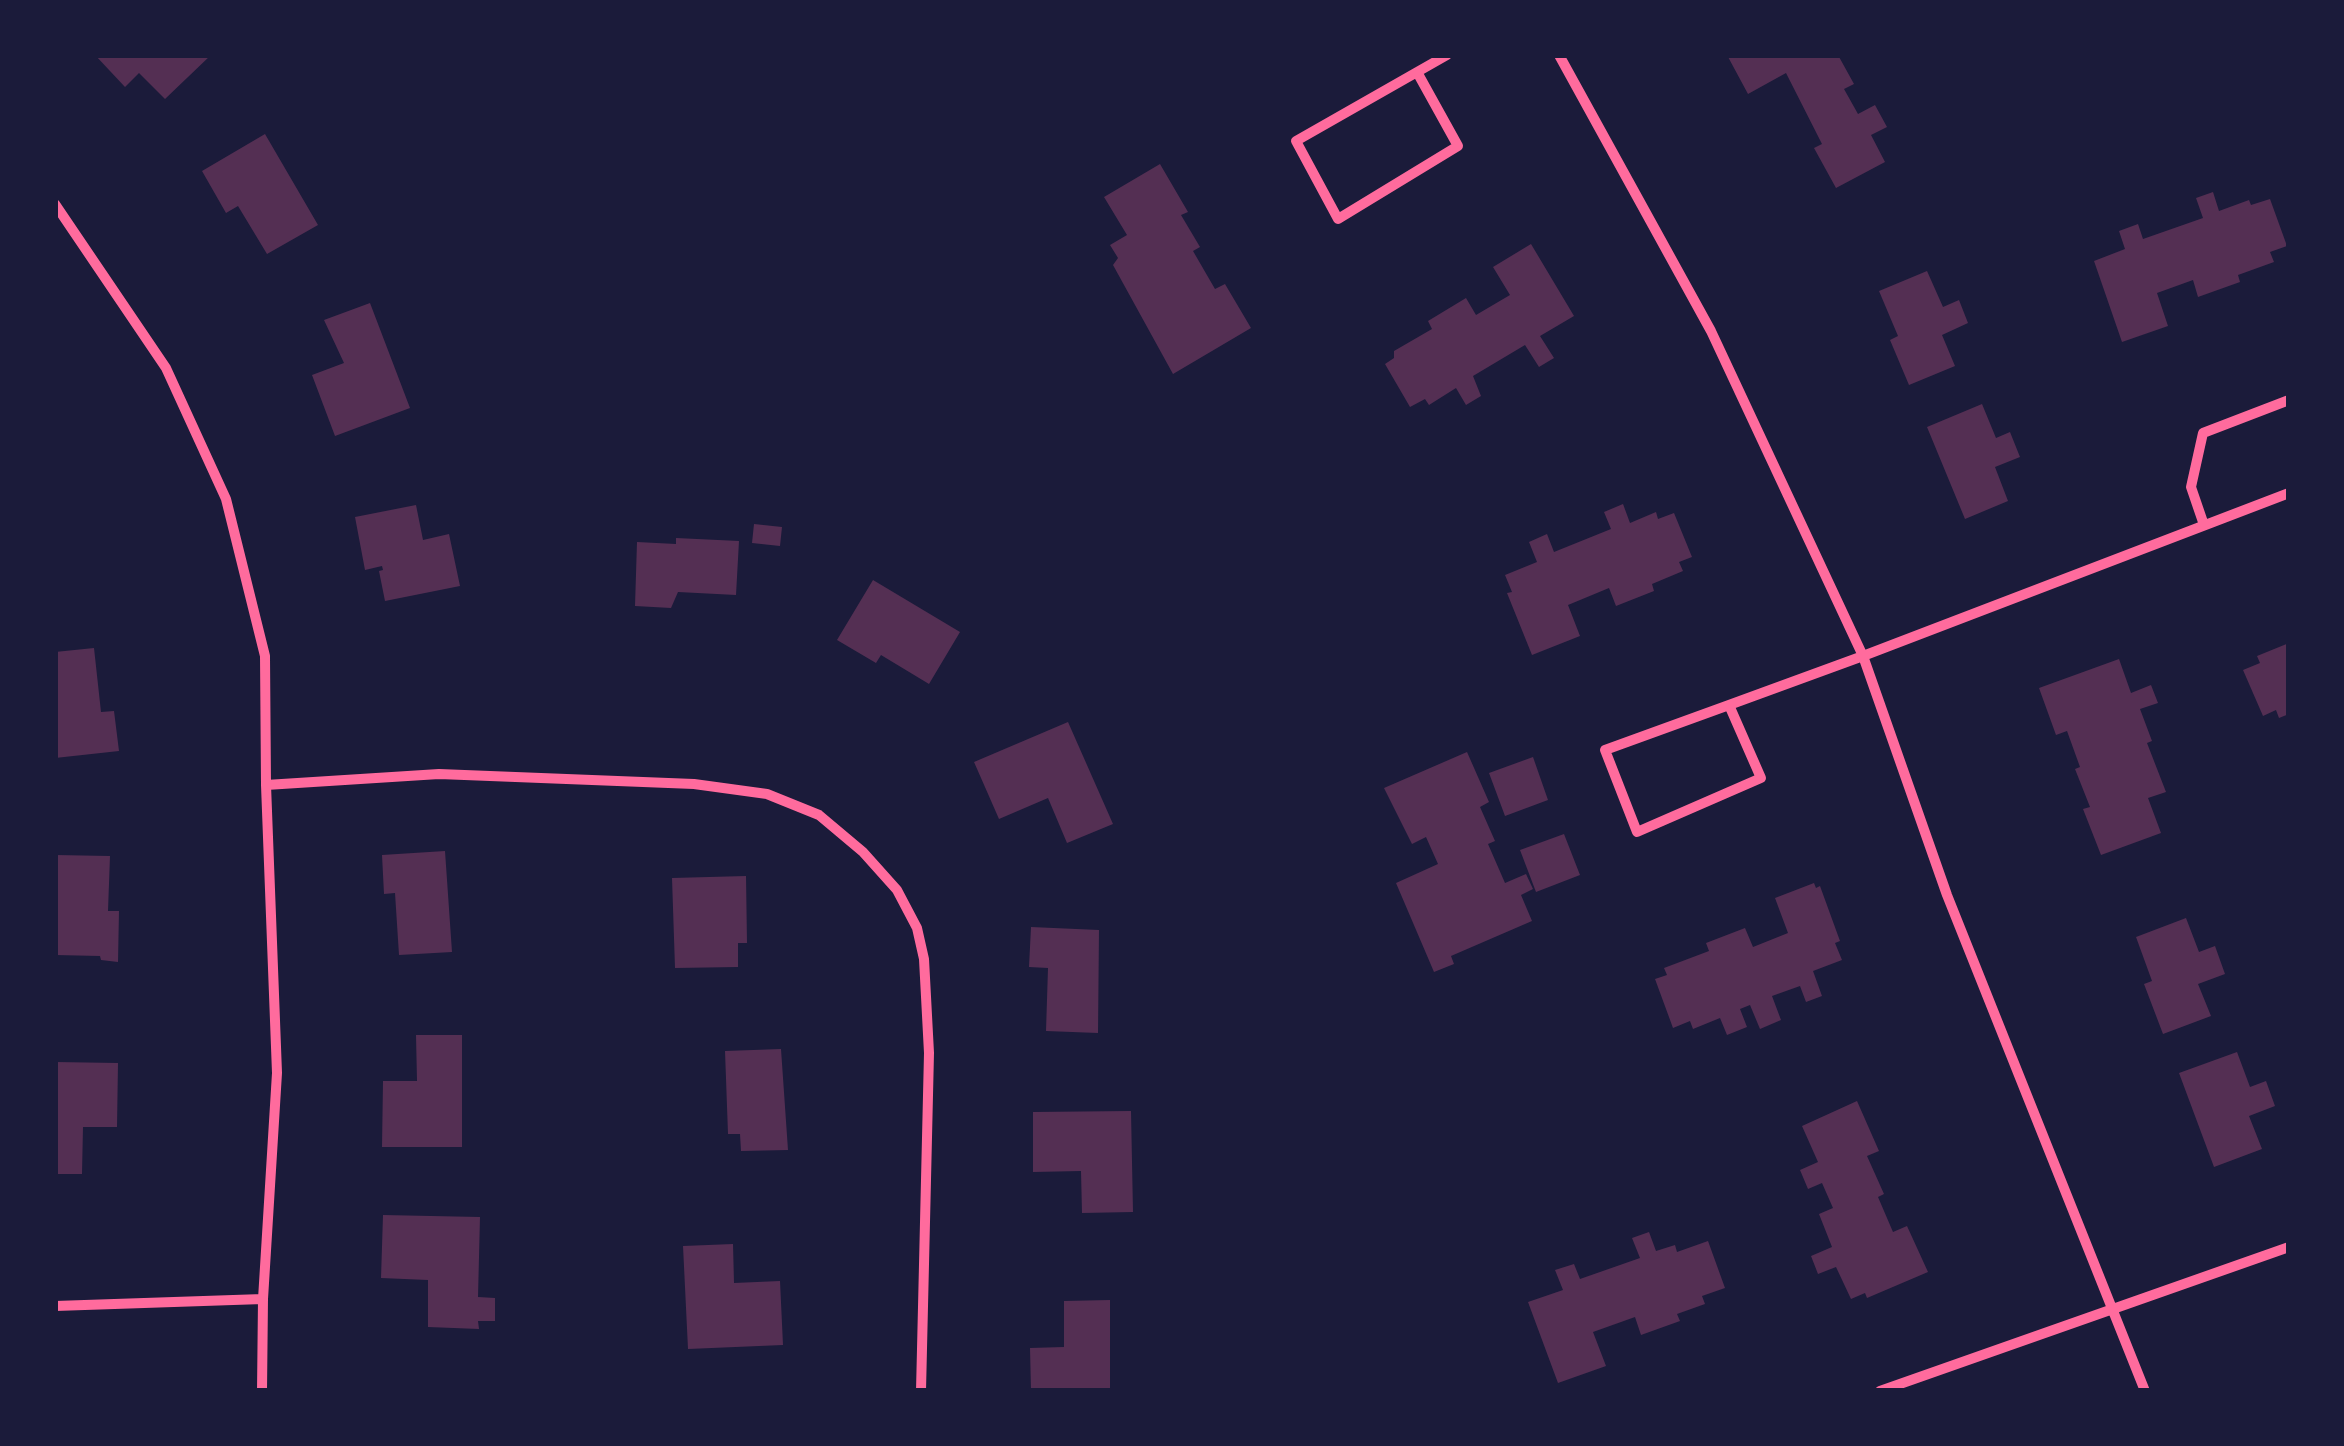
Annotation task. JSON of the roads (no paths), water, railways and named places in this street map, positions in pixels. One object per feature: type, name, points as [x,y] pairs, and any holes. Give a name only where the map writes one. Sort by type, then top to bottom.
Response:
[{"type":"street","points":[[1417,72],[1458,146],[1338,219],[1296,142],[1446,55]]},
{"type":"street","points":[[1560,55],[1711,331],[1863,656],[1947,895],[2145,1391]]},
{"type":"street","points":[[55,204],[166,368],[226,498],[265,656],[277,1073],[263,1299],[262,1391]]},
{"type":"street","points":[[2204,525],[2191,487],[2203,432],[2289,400]]},
{"type":"street","points":[[1729,705],[1761,778],[1637,832],[1605,750],[1863,656],[2289,492]]},
{"type":"street","points":[[266,786],[439,774],[694,784],[766,794],[819,815],[863,852],[897,890],[918,928],[924,959],[929,1053],[921,1391]]},
{"type":"street","points":[[1880,1391],[2289,1247]]},
{"type":"street","points":[[55,1306],[263,1299]]}]
